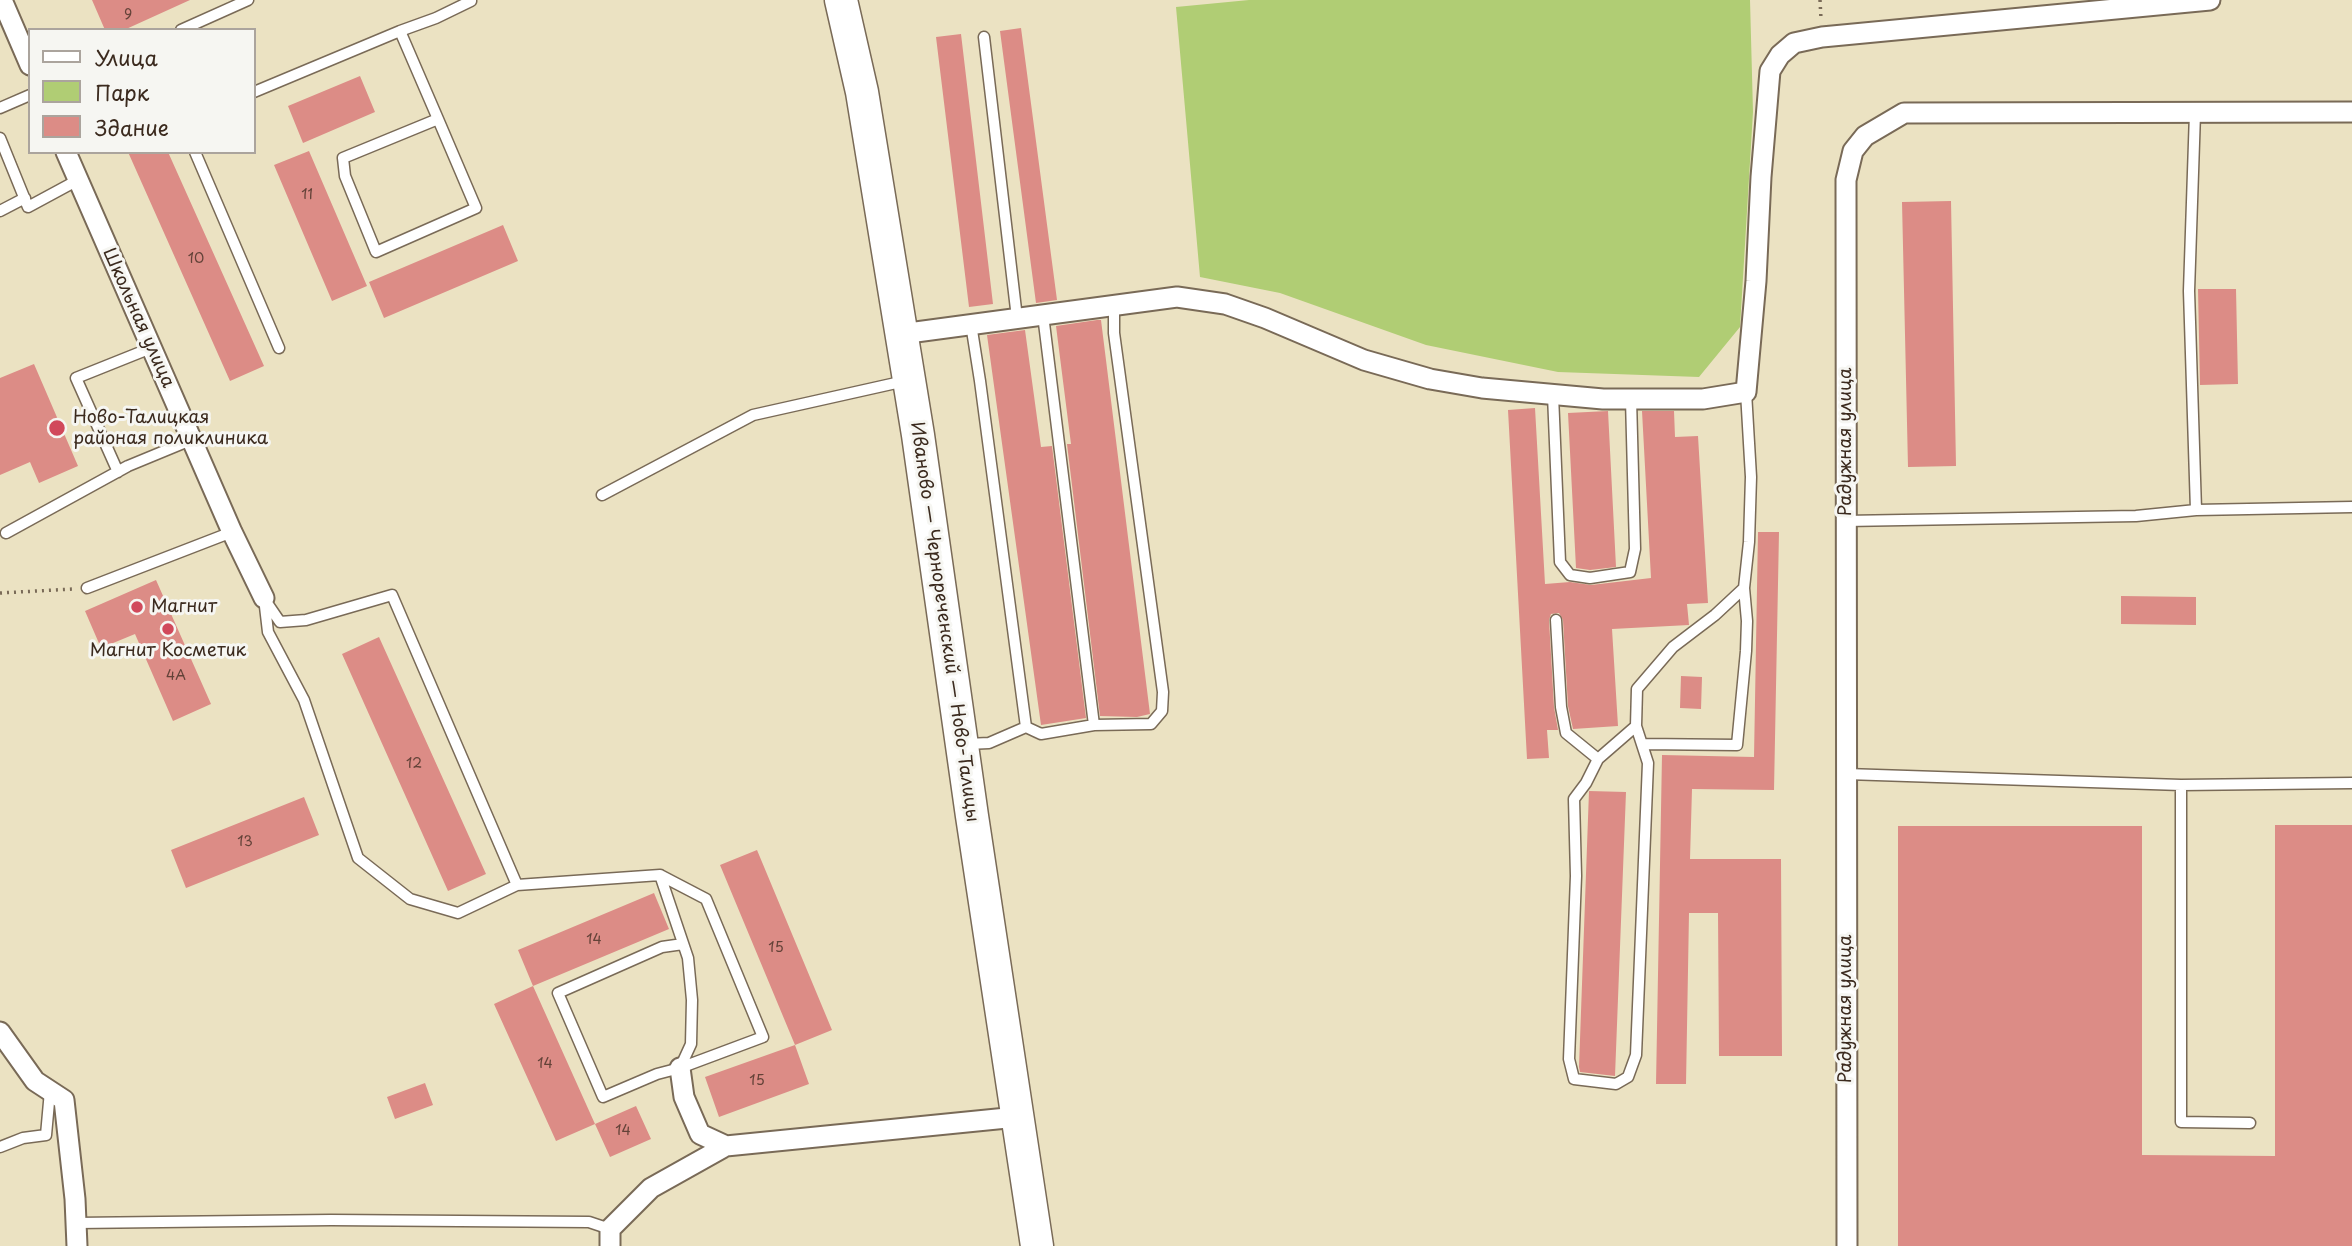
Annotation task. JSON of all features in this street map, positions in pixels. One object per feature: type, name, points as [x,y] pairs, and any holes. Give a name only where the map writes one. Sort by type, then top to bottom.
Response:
[{"type":"main road","name":"Иваново — Чернореченский — Ново-Талицы","points":[[841,0],[862,92],[909,380],[1037,1246]]},
{"type":"street","points":[[2,0],[28,60]]},
{"type":"street","points":[[901,334],[1177,297],[1225,304],[1364,360],[1430,379],[1553,395],[1631,399],[1703,399],[1746,392],[1770,71],[1780,55],[1794,43],[1822,37],[2210,0]]},
{"type":"street","name":"Радужная улица","points":[[1847,1246],[1846,180],[1853,151],[1865,136],[1904,113],[2352,111]]},
{"type":"street","name":"Школьная улица","points":[[67,154],[191,440],[264,598]]},
{"type":"street","points":[[0,1032],[35,1080],[64,1100],[77,1246]]},
{"type":"street","points":[[680,1068],[684,1097],[700,1134],[726,1146]]},
{"type":"street","points":[[610,1237],[651,1188],[726,1146],[1017,1116]]},
{"type":"lane","points":[[185,28],[248,0]]},
{"type":"lane","points":[[256,91],[436,19],[472,0]]},
{"type":"lane","points":[[400,32],[438,118],[476,208],[376,252],[345,176],[343,158],[438,118]]},
{"type":"lane","points":[[984,37],[1017,318]]},
{"type":"lane","points":[[0,108],[28,96]]},
{"type":"lane","points":[[2195,113],[2189,291],[2196,510]]},
{"type":"lane","points":[[0,138],[29,207],[78,180]]},
{"type":"lane","points":[[196,154],[279,348]]},
{"type":"lane","points":[[0,211],[24,198]]},
{"type":"lane","points":[[962,744],[989,743],[1026,727],[1041,734],[1094,725],[1151,724],[1162,711],[1163,692],[1114,333],[1114,305]]},
{"type":"lane","points":[[1043,315],[1094,725]]},
{"type":"lane","points":[[971,324],[1026,727]]},
{"type":"lane","points":[[118,472],[76,379],[151,348]]},
{"type":"lane","points":[[602,495],[752,415],[909,380]]},
{"type":"lane","points":[[1642,744],[1737,745],[1746,651],[1744,588],[1751,477],[1746,392]]},
{"type":"lane","points":[[1553,395],[1560,562],[1570,575],[1590,578],[1630,572],[1635,549],[1631,399]]},
{"type":"lane","points":[[6,533],[118,472],[191,440]]},
{"type":"lane","points":[[1845,521],[2136,516],[2196,510],[2352,507]]},
{"type":"lane","points":[[87,588],[232,532]]},
{"type":"lane","points":[[1636,726],[1598,759],[1574,799],[1576,876],[1569,1059],[1574,1079],[1616,1084],[1628,1077],[1636,1055],[1648,763],[1636,726],[1637,689],[1673,648],[1744,588]]},
{"type":"lane","points":[[264,598],[280,622],[306,621],[392,595],[517,885]]},
{"type":"lane","points":[[264,598],[268,632],[304,700],[358,858],[410,899],[458,913],[517,885],[660,875],[706,899],[763,1037],[657,1074],[603,1097],[558,993],[662,947],[683,944]]},
{"type":"lane","points":[[1556,620],[1561,707],[1566,733],[1598,759]]},
{"type":"lane","points":[[1846,774],[2180,785],[2352,783]]},
{"type":"lane","points":[[2180,785],[2181,1122],[2250,1123]]},
{"type":"lane","points":[[660,875],[688,958],[692,1000],[691,1044],[680,1068]]},
{"type":"lane","points":[[0,1147],[23,1138],[46,1135],[50,1090]]},
{"type":"lane","points":[[76,1223],[331,1220],[589,1222],[610,1237]]},
{"type":"path","points":[[0,593],[87,588]]},
{"type":"green space","points":[[1249,0],[1750,0],[1753,112],[1740,327],[1699,377],[1558,372],[1426,345],[1280,293],[1200,277],[1176,7]]},
{"type":"building","points":[[92,0],[190,0],[128,28],[104,28]]},
{"type":"building","points":[[1021,28],[1057,300],[1036,303],[1000,31]]},
{"type":"building","points":[[961,34],[993,304],[969,307],[936,37]]},
{"type":"building","points":[[360,76],[375,112],[303,143],[288,106]]},
{"type":"building","points":[[309,151],[367,286],[332,301],[274,165]]},
{"type":"building","points":[[129,154],[169,154],[264,366],[230,381]]},
{"type":"building","points":[[1951,201],[1956,466],[1908,467],[1902,202]]},
{"type":"building","points":[[503,225],[518,261],[384,318],[369,282]]},
{"type":"building","points":[[2198,289],[2236,289],[2238,384],[2200,385]]},
{"type":"building","points":[[1101,320],[1150,714],[1137,717],[1100,716],[1067,444],[1071,444],[1056,326]]},
{"type":"building","points":[[1025,330],[1041,447],[1052,446],[1086,718],[1041,725],[987,335]]},
{"type":"building","points":[[34,364],[78,466],[39,483],[30,462],[0,475],[0,378]]},
{"type":"building","points":[[1535,408],[1545,584],[1570,582],[1591,585],[1651,578],[1642,411],[1674,411],[1675,437],[1698,436],[1708,603],[1687,604],[1689,625],[1612,629],[1618,726],[1573,729],[1568,706],[1563,620],[1559,613],[1551,614],[1549,620],[1554,707],[1558,730],[1547,730],[1549,758],[1527,759],[1508,410]]},
{"type":"building","points":[[1608,411],[1616,567],[1590,570],[1576,568],[1568,413]]},
{"type":"building","points":[[1758,532],[1779,532],[1774,790],[1692,789],[1690,859],[1781,859],[1782,1056],[1719,1056],[1718,913],[1689,913],[1686,1084],[1656,1084],[1662,755],[1754,757]]},
{"type":"building","points":[[156,580],[211,704],[173,721],[135,634],[101,648],[85,611]]},
{"type":"building","points":[[2121,596],[2196,597],[2196,625],[2121,624]]},
{"type":"building","points":[[379,637],[486,874],[448,891],[342,654]]},
{"type":"building","points":[[1681,676],[1702,677],[1701,709],[1680,708]]},
{"type":"building","points":[[1589,791],[1626,792],[1615,1076],[1580,1072],[1579,1067]]},
{"type":"building","points":[[304,797],[319,835],[186,888],[171,850]]},
{"type":"building","points":[[2275,825],[2352,825],[2352,1246],[1898,1246],[1898,826],[2142,826],[2142,1155],[2275,1156]]},
{"type":"building","points":[[757,850],[832,1030],[795,1045],[720,865]]},
{"type":"building","points":[[654,893],[669,929],[533,986],[518,950]]},
{"type":"building","points":[[533,986],[595,1124],[556,1141],[494,1004]]},
{"type":"building","points":[[795,1045],[809,1084],[719,1117],[705,1077]]},
{"type":"building","points":[[425,1083],[433,1105],[395,1119],[387,1097]]},
{"type":"building","points":[[636,1106],[651,1139],[610,1157],[595,1124]]},
{"type":"place","name":"Ново-Талицкая районая поликлиника","points":[[57,428]]},
{"type":"place","name":"Магнит","points":[[137,607]]},
{"type":"place","name":"Магнит Косметик","points":[[168,629]]}]
